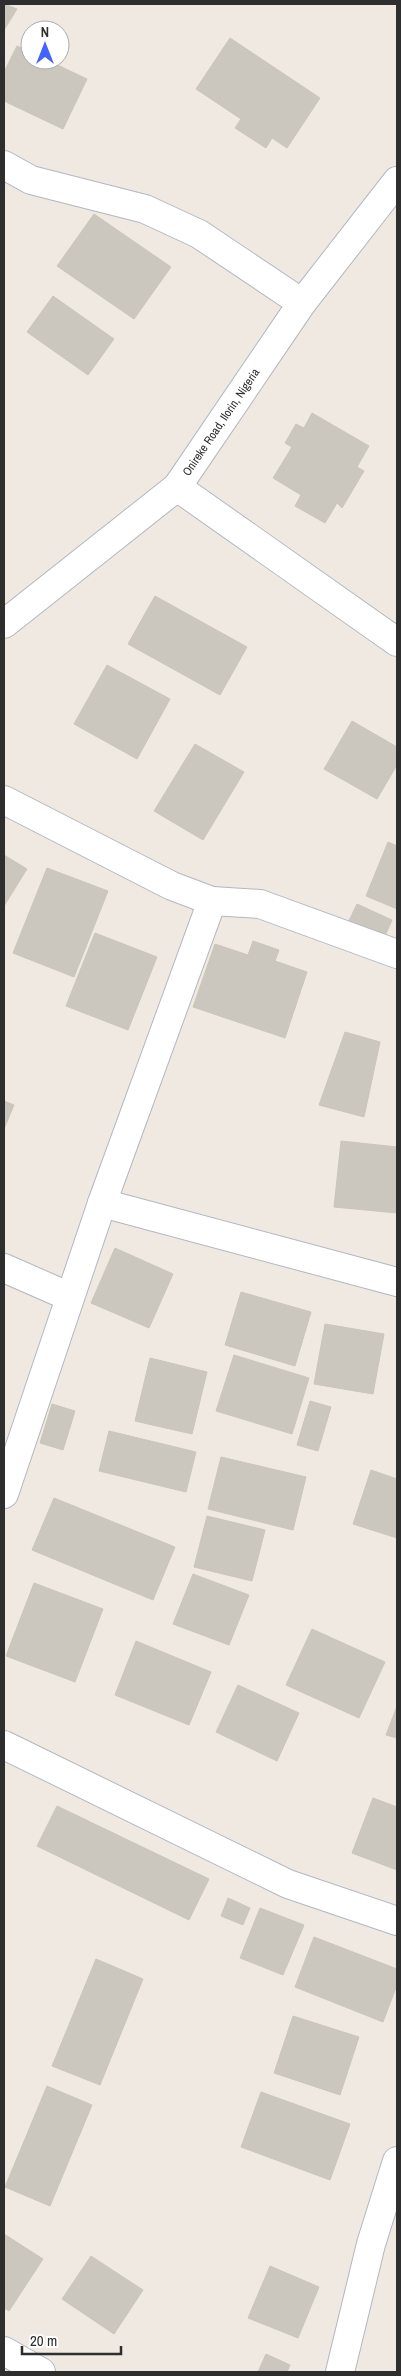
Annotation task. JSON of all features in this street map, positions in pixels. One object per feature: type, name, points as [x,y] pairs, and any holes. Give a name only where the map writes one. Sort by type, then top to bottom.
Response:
[{"type":"street","points":[[4,165],[31,180],[145,209],[199,234],[302,303]]},
{"type":"street","name":"Onireke Road, Ilorin, Nigeria","points":[[4,624],[177,487],[302,303],[397,181]]},
{"type":"street","points":[[177,487],[397,642]]},
{"type":"street","points":[[4,800],[172,886],[212,901],[260,904],[397,954]]},
{"type":"street","points":[[4,1494],[102,1203],[212,901]]},
{"type":"street","points":[[102,1203],[397,1282]]},
{"type":"street","points":[[4,1268],[70,1296]]},
{"type":"street","points":[[4,1745],[288,1884],[397,1920]]},
{"type":"street","points":[[340,2372],[371,2244],[397,2161]]},
{"type":"street","points":[[4,2351],[40,2372]]},
{"type":"building","points":[[4,4],[17,9],[4,30]]},
{"type":"building","points":[[230,38],[320,98],[287,148],[272,138],[266,148],[235,128],[241,119],[196,89]]},
{"type":"building","points":[[17,46],[20,47],[20,70],[68,70],[87,79],[63,129],[4,101],[4,72]]},
{"type":"building","points":[[94,214],[171,267],[134,319],[57,266]]},
{"type":"building","points":[[53,296],[114,339],[88,375],[27,332]]},
{"type":"building","points":[[312,413],[369,446],[357,467],[364,471],[342,508],[337,503],[325,523],[295,506],[301,495],[273,478],[292,447],[285,443],[296,424],[304,428]]},
{"type":"building","points":[[155,596],[247,647],[220,695],[128,644]]},
{"type":"building","points":[[107,665],[170,699],[137,759],[74,724]]},
{"type":"building","points":[[352,721],[397,747],[397,765],[377,799],[324,769]]},
{"type":"building","points":[[195,744],[244,772],[203,840],[154,811]]},
{"type":"building","points":[[388,842],[397,846],[397,909],[366,896]]},
{"type":"building","points":[[4,855],[27,869],[4,906]]},
{"type":"building","points":[[47,868],[108,891],[74,977],[13,953]]},
{"type":"building","points":[[357,904],[392,920],[382,943],[346,927]]},
{"type":"building","points":[[95,933],[157,957],[128,1030],[66,1006]]},
{"type":"building","points":[[253,941],[279,950],[275,961],[307,972],[285,1038],[193,1007],[215,944],[248,955]]},
{"type":"building","points":[[345,1032],[380,1042],[364,1117],[319,1105]]},
{"type":"building","points":[[4,1101],[14,1105],[4,1129]]},
{"type":"building","points":[[341,1141],[397,1147],[397,1213],[334,1207]]},
{"type":"building","points":[[115,1248],[173,1274],[149,1328],[91,1303]]},
{"type":"building","points":[[241,1292],[311,1312],[295,1366],[225,1345]]},
{"type":"building","points":[[325,1324],[384,1334],[373,1394],[314,1384]]},
{"type":"building","points":[[234,1355],[309,1378],[292,1434],[216,1411]]},
{"type":"building","points":[[150,1358],[207,1372],[192,1434],[135,1421]]},
{"type":"building","points":[[310,1401],[331,1407],[318,1451],[297,1445]]},
{"type":"building","points":[[52,1404],[75,1411],[63,1450],[40,1443]]},
{"type":"building","points":[[109,1431],[196,1452],[186,1492],[99,1471]]},
{"type":"building","points":[[221,1457],[306,1477],[293,1530],[208,1509]]},
{"type":"building","points":[[371,1470],[397,1479],[397,1538],[353,1524]]},
{"type":"building","points":[[54,1498],[175,1547],[153,1600],[32,1550]]},
{"type":"building","points":[[207,1516],[265,1530],[252,1581],[194,1567]]},
{"type":"building","points":[[193,1574],[249,1595],[229,1645],[173,1624]]},
{"type":"building","points":[[34,1583],[103,1609],[75,1682],[6,1656]]},
{"type":"building","points":[[312,1629],[385,1662],[359,1718],[286,1685]]},
{"type":"building","points":[[136,1641],[211,1672],[189,1725],[115,1695]]},
{"type":"building","points":[[238,1685],[299,1713],[277,1761],[216,1732]]},
{"type":"building","points":[[397,1706],[397,1738],[386,1735]]},
{"type":"building","points":[[373,1798],[397,1807],[397,1870],[352,1853]]},
{"type":"building","points":[[57,1806],[209,1879],[189,1920],[37,1846]]},
{"type":"building","points":[[228,1898],[250,1908],[243,1925],[221,1916]]},
{"type":"building","points":[[260,1908],[304,1925],[283,1975],[240,1958]]},
{"type":"building","points":[[314,1937],[397,1969],[397,1985],[383,2022],[295,1987]]},
{"type":"building","points":[[96,1959],[143,1979],[100,2085],[52,2066]]},
{"type":"building","points":[[293,2016],[359,2037],[340,2095],[274,2073]]},
{"type":"building","points":[[47,2086],[92,2105],[50,2206],[5,2187]]},
{"type":"building","points":[[261,2092],[350,2124],[330,2180],[241,2147]]},
{"type":"building","points":[[4,2234],[43,2259],[9,2311],[4,2308]]},
{"type":"building","points":[[91,2256],[143,2290],[114,2334],[62,2299]]},
{"type":"building","points":[[270,2266],[319,2287],[298,2338],[248,2318]]},
{"type":"building","points":[[266,2354],[290,2365],[287,2372],[258,2372]]}]
